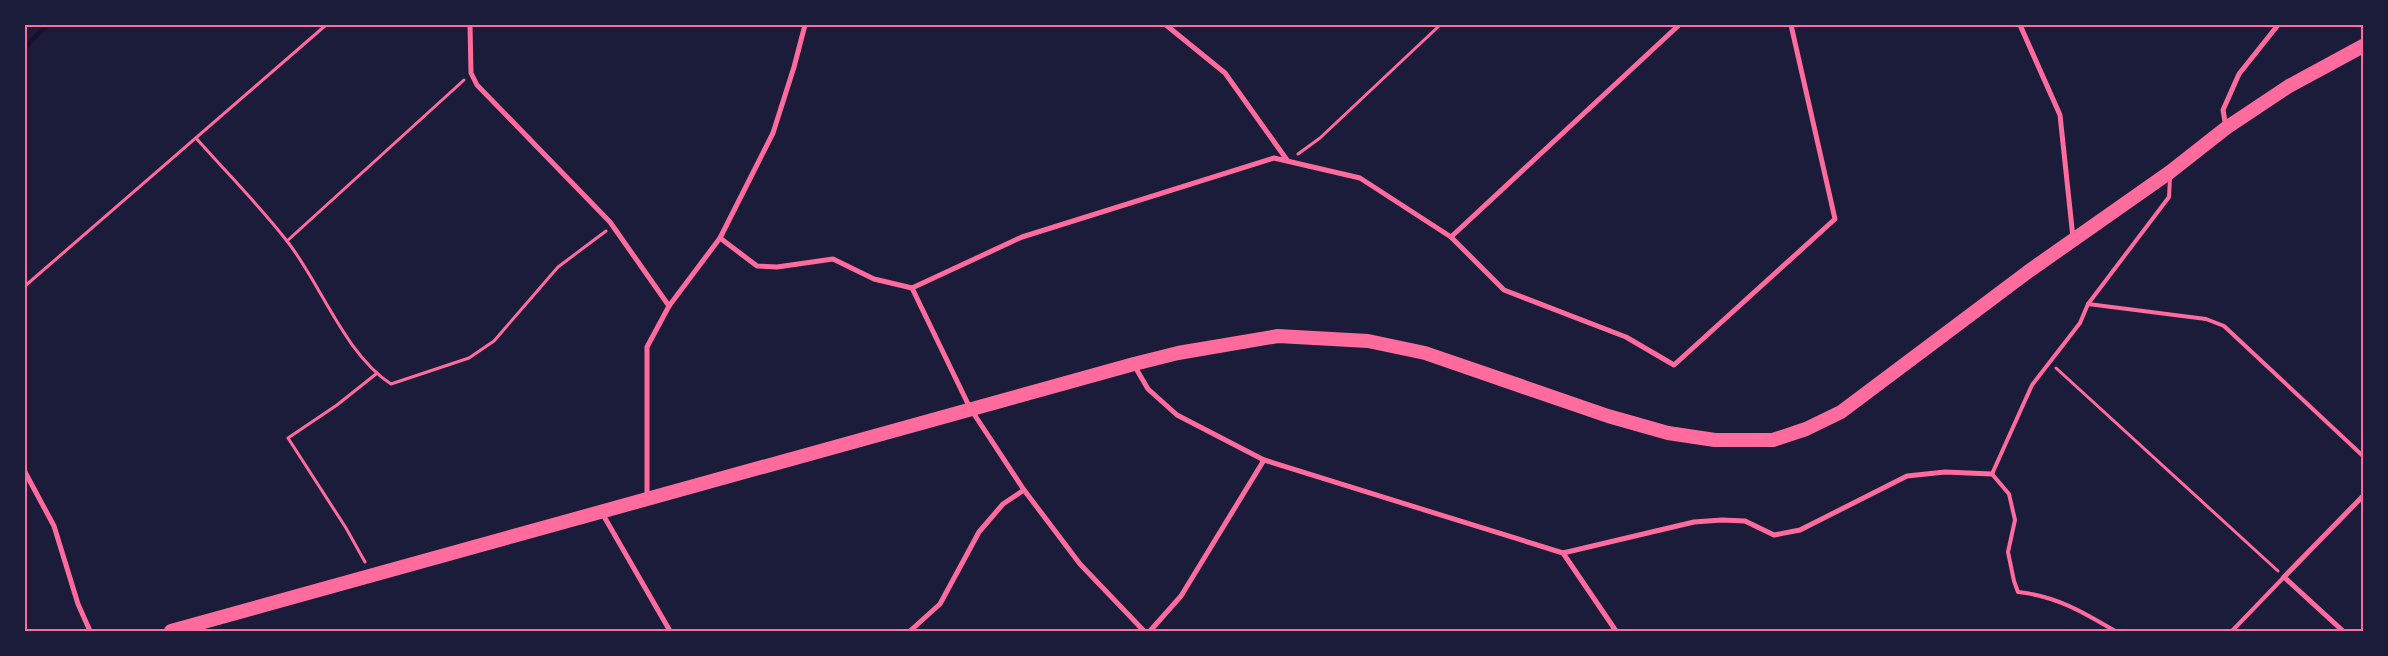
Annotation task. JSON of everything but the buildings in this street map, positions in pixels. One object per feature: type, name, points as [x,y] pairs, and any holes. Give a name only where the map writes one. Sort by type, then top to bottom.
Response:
[{"type":"highway","points":[[171,631],[970,408],[1178,352],[1278,336],[1368,342],[1425,353],[1608,416],[1668,433],[1715,440],[1773,440],[1806,429],[1841,412],[2074,240],[2170,172],[2226,128],[2289,86],[2363,47]]},
{"type":"street","points":[[470,25],[471,73],[477,85],[613,226],[669,306]]},
{"type":"street","points":[[647,498],[647,347],[669,306],[720,238],[773,133],[794,67],[804,25]]},
{"type":"street","points":[[1166,25],[1225,72],[1288,161]]},
{"type":"street","points":[[1451,237],[1679,25]]},
{"type":"street","points":[[720,238],[757,266],[777,267],[833,259],[874,279],[912,288],[1022,237],[1274,158],[1360,178],[1451,237],[1504,290],[1626,337],[1674,364],[1835,219],[1791,25]]},
{"type":"street","points":[[2020,25],[2060,115],[2074,240]]},
{"type":"street","points":[[2226,128],[2223,110],[2239,74],[2278,25]]},
{"type":"street","points":[[912,288],[970,408],[1024,490],[1080,564],[1144,631]]},
{"type":"street","points":[[1134,364],[1148,389],[1177,415],[1264,460],[1564,553],[1694,522],[1745,521],[1774,535],[1800,530],[1907,476],[1945,472],[1992,474]]},
{"type":"street","points":[[1150,631],[1181,596],[1264,460]]},
{"type":"street","points":[[25,472],[54,526],[78,604],[90,631]]},
{"type":"street","points":[[910,631],[940,604],[979,532],[1003,504],[1024,490]]},
{"type":"street","points":[[2343,631],[2284,577],[2363,496]]},
{"type":"street","points":[[600,511],[670,631]]},
{"type":"street","points":[[1564,553],[1616,631]]},
{"type":"lane","points":[[2115,631],[2084,612],[2043,595],[2018,592],[2008,552],[2015,520],[2009,494],[1992,474],[2032,384],[2080,323],[2088,304],[2169,197],[2170,172]]},
{"type":"lane","points":[[2088,304],[2206,319],[2224,326],[2363,456]]},
{"type":"lane","points":[[2232,631],[2284,577]]},
{"type":"path","points":[[25,286],[326,25]]},
{"type":"path","points":[[1288,161],[1320,138],[1440,25]]},
{"type":"path","points":[[287,241],[471,73]]},
{"type":"path","points":[[196,138],[287,241],[318,286],[326,307],[376,374],[391,384],[469,358],[494,341],[558,267],[613,226]]},
{"type":"path","points":[[2050,362],[2284,577]]},
{"type":"path","points":[[372,574],[346,528],[288,438],[337,405],[376,374]]},
{"type":"waterway","points":[[25,47],[47,25]]}]
